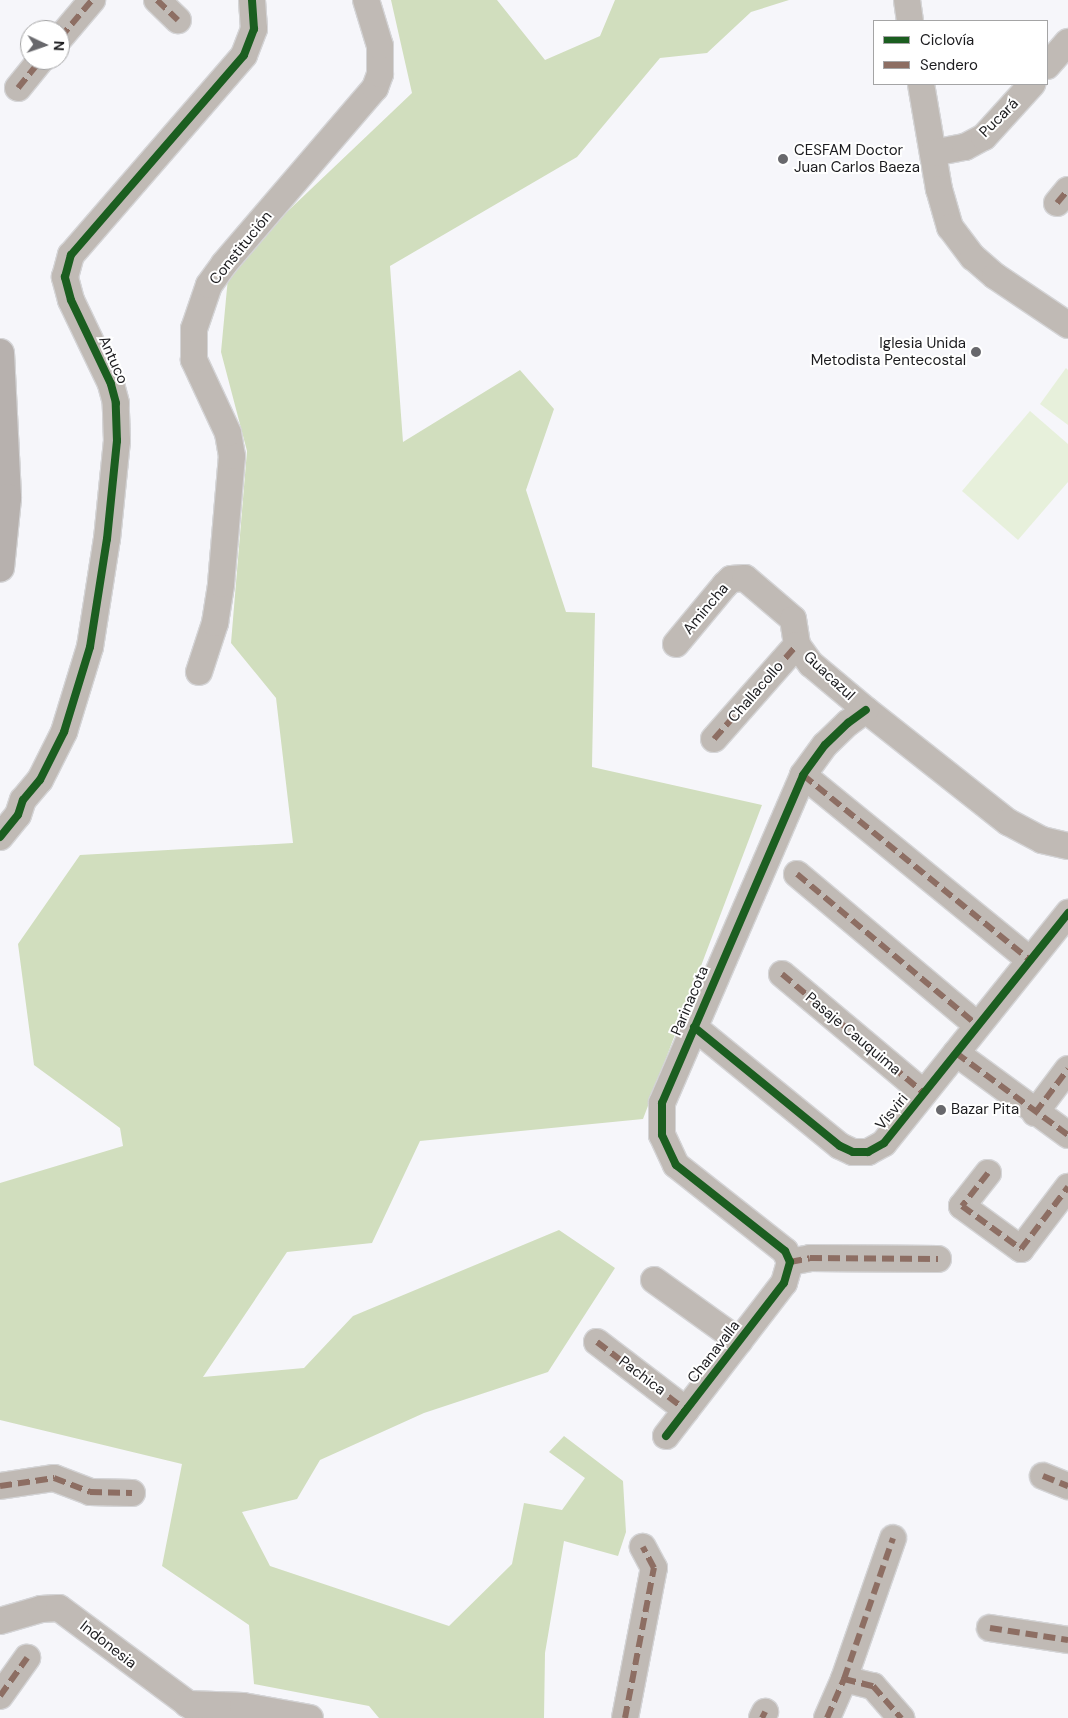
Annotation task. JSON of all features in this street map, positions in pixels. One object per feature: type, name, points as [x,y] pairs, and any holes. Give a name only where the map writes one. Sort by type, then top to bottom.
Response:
[{"type":"main road","points":[[0,353],[7,498],[0,568]]},
{"type":"street","points":[[70,26],[92,0]]},
{"type":"street","points":[[157,0],[178,20]]},
{"type":"street","name":"Antuco","points":[[0,837],[18,815],[22,800],[40,780],[73,706],[90,647],[107,539],[116,441],[116,403],[71,300],[64,277],[71,255],[244,55],[254,29],[252,0]]},
{"type":"street","name":"Constitución","points":[[199,672],[214,623],[221,584],[232,456],[228,434],[194,360],[194,329],[209,285],[224,264],[374,88],[380,74],[380,46],[366,0]]},
{"type":"street","points":[[907,0],[910,20]]},
{"type":"street","points":[[1048,65],[1068,42]]},
{"type":"street","points":[[18,88],[33,70]]},
{"type":"street","points":[[921,85],[943,210],[960,243],[995,276],[1068,325]]},
{"type":"street","name":"Pucará","points":[[933,153],[965,147],[984,137],[1031,85]]},
{"type":"street","name":"Amincha","points":[[676,644],[725,585],[738,577]]},
{"type":"street","name":"Guacazul","points":[[738,577],[752,581],[792,619],[797,645],[811,664],[866,710]]},
{"type":"street","name":"Challacollo","points":[[714,739],[797,645]]},
{"type":"street","points":[[866,710],[1008,822],[1042,840],[1068,846]]},
{"type":"street","name":"Parinacota","points":[[787,1273],[785,1251],[676,1165],[666,1149],[661,1120],[662,1103],[803,775],[825,745],[848,723],[866,710]]},
{"type":"street","points":[[803,775],[1029,959]]},
{"type":"street","points":[[797,874],[977,1025]]},
{"type":"street","name":"Visviri","points":[[694,1027],[840,1146],[853,1152],[868,1152],[884,1143],[1029,959],[1068,913]]},
{"type":"street","name":"Pasaje Cauquima","points":[[782,974],[924,1093]]},
{"type":"street","points":[[956,1052],[1035,1113],[1068,1135]]},
{"type":"street","points":[[1035,1113],[1068,1069]]},
{"type":"street","points":[[988,1173],[962,1206],[1021,1249],[1068,1187]]},
{"type":"street","points":[[787,1273],[810,1258],[938,1259]]},
{"type":"street","name":"Chanavalla","points":[[666,1436],[739,1341],[787,1273]]},
{"type":"street","points":[[654,1280],[739,1341]]},
{"type":"street","name":"Pachica","points":[[597,1342],[686,1410]]},
{"type":"street","points":[[1043,1476],[1068,1486]]},
{"type":"street","points":[[0,1486],[54,1478],[90,1492],[132,1493]]},
{"type":"street","points":[[827,1718],[844,1678],[893,1538]]},
{"type":"street","points":[[625,1718],[654,1568],[644,1547]]},
{"type":"street","name":"Indonesia","points":[[0,1621],[41,1609],[59,1608],[197,1711]]},
{"type":"street","points":[[990,1628],[1068,1640]]},
{"type":"street","points":[[0,1696],[27,1658]]},
{"type":"street","points":[[844,1678],[872,1686],[902,1718]]},
{"type":"street","points":[[197,1711],[243,1706],[310,1718]]},
{"type":"green space","points":[[391,0],[497,0],[545,60],[600,36],[615,0],[789,0],[751,12],[707,53],[660,58],[577,157],[390,266],[403,442],[520,370],[554,409],[526,490],[566,612],[595,613],[592,767],[762,805],[643,1119],[420,1141],[372,1243],[287,1252],[203,1377],[304,1368],[353,1316],[559,1230],[615,1268],[548,1372],[424,1413],[320,1460],[297,1499],[242,1512],[270,1566],[449,1626],[512,1564],[524,1503],[562,1510],[585,1478],[549,1452],[564,1436],[623,1481],[626,1532],[618,1556],[564,1541],[545,1653],[544,1718],[379,1718],[369,1706],[254,1684],[249,1625],[162,1566],[182,1464],[0,1420],[0,1183],[123,1146],[120,1128],[34,1065],[18,944],[80,855],[293,843],[276,698],[231,643],[247,451],[221,352],[229,267],[412,93]]},
{"type":"green space","points":[[1066,368],[1068,370],[1068,425],[1040,404]]},
{"type":"green space","points":[[1030,411],[1068,444],[1068,482],[1018,540],[962,491]]},
{"type":"marked path","points":[[70,26],[92,0]]},
{"type":"marked path","points":[[157,0],[178,20]]},
{"type":"marked path","points":[[18,88],[33,70]]},
{"type":"marked path","points":[[1057,203],[1068,190]]},
{"type":"marked path","points":[[714,739],[797,645]]},
{"type":"marked path","points":[[803,775],[1029,959]]},
{"type":"marked path","points":[[797,874],[977,1025]]},
{"type":"marked path","points":[[782,974],[924,1093]]},
{"type":"marked path","points":[[956,1053],[1068,1135]]},
{"type":"marked path","points":[[1035,1113],[1068,1069]]},
{"type":"marked path","points":[[988,1173],[962,1206],[1021,1249],[1068,1187]]},
{"type":"marked path","points":[[790,1262],[810,1258],[938,1259]]},
{"type":"marked path","points":[[597,1342],[686,1410]]},
{"type":"marked path","points":[[1043,1476],[1068,1486]]},
{"type":"marked path","points":[[0,1486],[54,1478],[90,1492],[132,1493]]},
{"type":"marked path","points":[[827,1718],[844,1679],[893,1538]]},
{"type":"marked path","points":[[625,1718],[654,1568],[643,1547]]},
{"type":"marked path","points":[[990,1628],[1068,1640]]},
{"type":"marked path","points":[[0,1696],[27,1658]]},
{"type":"marked path","points":[[844,1679],[873,1686],[901,1718]]},
{"type":"marked path","points":[[762,1718],[765,1712]]},
{"type":"cycle path","points":[[0,837],[18,815],[23,800],[40,780],[64,732],[90,647],[107,539],[117,441],[116,403],[111,384],[71,300],[65,277],[71,255],[244,55],[254,29],[252,0]]},
{"type":"cycle path","points":[[666,1436],[784,1283],[790,1262],[785,1251],[676,1165],[662,1135],[662,1103],[803,775],[825,745],[848,723],[866,710]]},
{"type":"cycle path","points":[[694,1027],[840,1146],[853,1152],[868,1152],[884,1143],[1068,913]]},
{"type":"place","name":"CESFAM Doctor Juan Carlos Baeza","points":[[783,159]]},
{"type":"place","name":"Iglesia Unida Metodista Pentecostal","points":[[976,352]]},
{"type":"place","name":"Bazar Pita","points":[[941,1110]]}]
